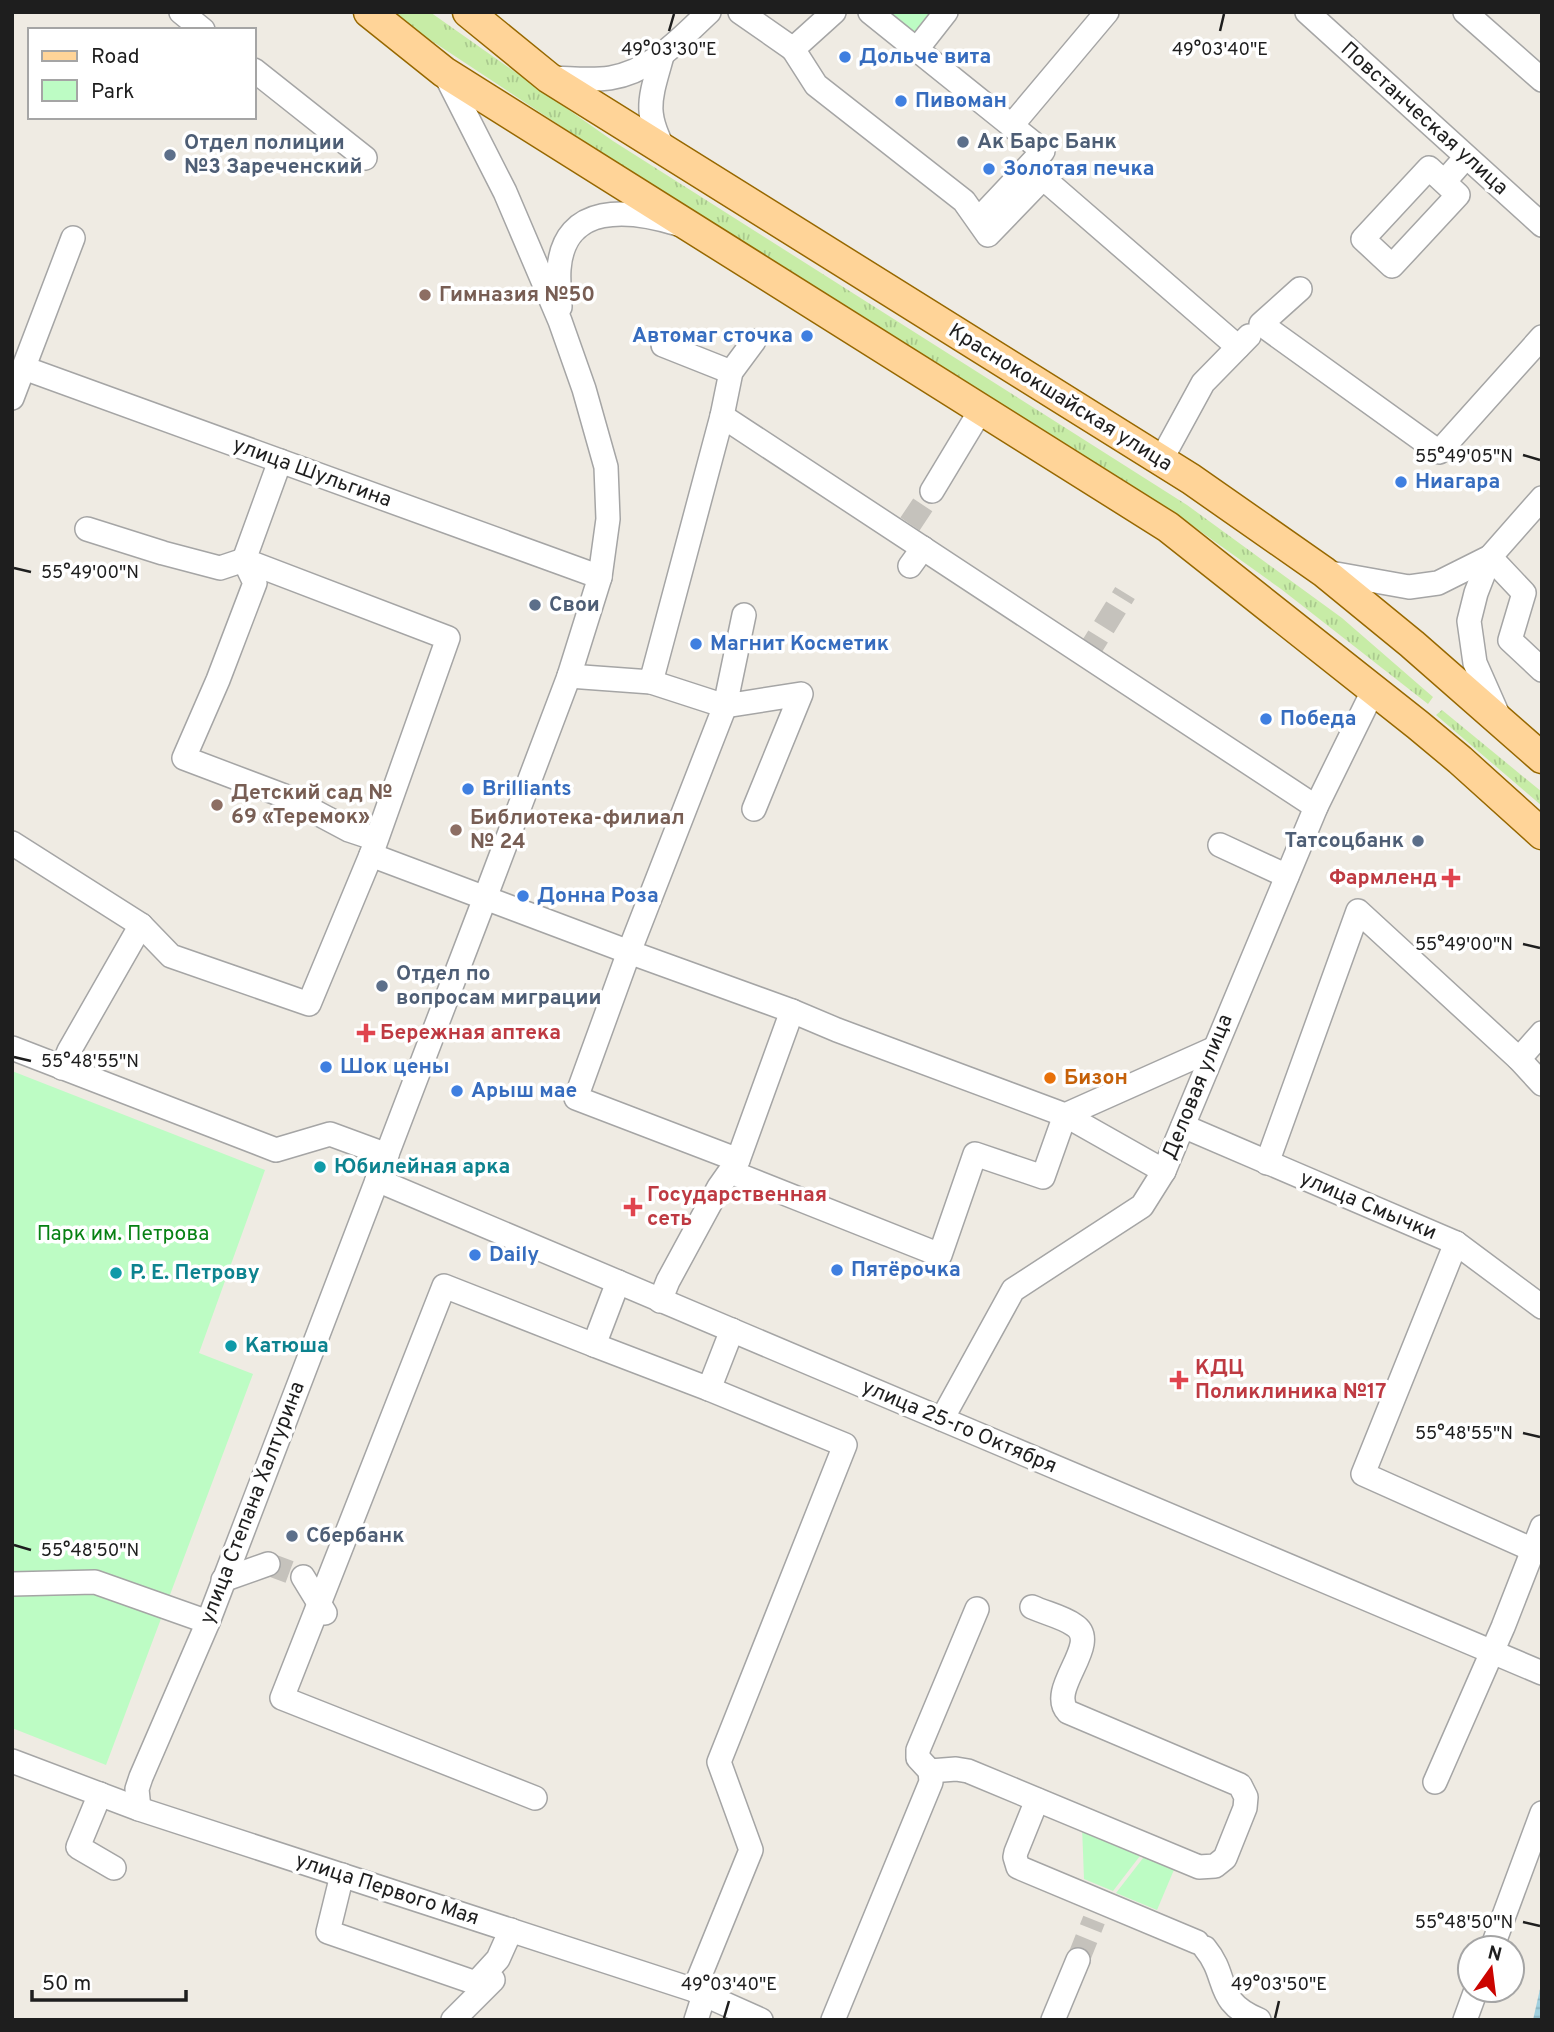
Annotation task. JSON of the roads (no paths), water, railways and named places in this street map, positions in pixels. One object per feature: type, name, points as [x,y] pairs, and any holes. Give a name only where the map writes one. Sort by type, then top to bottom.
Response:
[{"type":"main road","points":[[369,12],[444,72],[1168,527],[1460,760],[1542,834]]},
{"type":"main road","name":"Краснококшайская улица","points":[[468,12],[549,78],[1161,460],[1324,572],[1542,758]]},
{"type":"street","points":[[181,12],[203,23]]},
{"type":"street","points":[[549,78],[611,78],[636,69],[662,56],[709,12]]},
{"type":"street","points":[[740,12],[793,49],[816,85],[964,201],[988,235],[1043,177],[1238,347]]},
{"type":"street","points":[[793,49],[834,12]]},
{"type":"street","points":[[870,12],[1043,150],[979,219]]},
{"type":"street","points":[[917,49],[946,12]]},
{"type":"street","points":[[1012,125],[1107,12]]},
{"type":"street","name":"Повстанческая улица","points":[[1307,12],[1542,225]]},
{"type":"street","points":[[1465,12],[1542,80]]},
{"type":"street","points":[[662,56],[652,90],[649,114],[654,131],[666,153]]},
{"type":"street","points":[[256,72],[365,159]]},
{"type":"street","name":"улица Степана Халтурина","points":[[139,1809],[137,1789],[141,1777],[208,1622],[485,898],[569,676],[600,577],[608,519],[606,467],[584,389],[560,321],[505,191],[444,72]]},
{"type":"street","points":[[1444,182],[1466,157]]},
{"type":"street","name":"улица Степана Халтурина","points":[[560,321],[559,267],[566,243],[588,219],[608,213],[662,219],[692,228]]},
{"type":"street","points":[[12,398],[73,239]]},
{"type":"street","points":[[1161,460],[1203,383],[1300,289]]},
{"type":"street","points":[[1261,324],[1439,452],[1542,337]]},
{"type":"street","points":[[651,682],[732,372],[754,341]]},
{"type":"street","points":[[663,345],[732,372]]},
{"type":"street","name":"улица Шульгина","points":[[24,368],[600,577]]},
{"type":"street","points":[[932,491],[982,408]]},
{"type":"street","points":[[722,416],[907,529],[916,557],[1316,807]]},
{"type":"street","points":[[774,477],[779,453]]},
{"type":"street","points":[[280,461],[244,560],[255,583],[218,680],[184,758],[287,797],[349,830],[373,847],[485,898],[1065,1115],[1164,1171]]},
{"type":"street","points":[[1500,720],[1475,663],[1469,621],[1476,593],[1490,558],[1542,498]]},
{"type":"street","points":[[12,843],[141,925],[171,956],[309,1004],[373,847],[449,638],[244,560],[220,568],[87,529]]},
{"type":"street","points":[[1324,572],[1409,587],[1438,583],[1490,558]]},
{"type":"street","points":[[1490,558],[1533,586],[1510,640],[1542,670]]},
{"type":"street","points":[[744,615],[725,706],[629,952],[576,1098],[940,1255],[975,1154],[1043,1177],[1065,1115],[1213,1049]]},
{"type":"street","points":[[569,676],[651,682],[725,706],[801,694],[754,809]]},
{"type":"street","name":"Деловая улица","points":[[942,1419],[1013,1290],[1142,1206],[1164,1171],[1316,807],[1373,691]]},
{"type":"street","points":[[1220,845],[1287,876]]},
{"type":"street","points":[[1267,1163],[1358,911],[1519,1059],[1542,1084]]},
{"type":"street","points":[[62,1068],[141,925]]},
{"type":"street","points":[[660,1301],[719,1186],[734,1166],[792,1011]]},
{"type":"street","points":[[1519,1059],[1542,1033]]},
{"type":"street","points":[[12,1048],[276,1150],[330,1134],[387,1154]]},
{"type":"street","name":"улица Смычки","points":[[1183,1126],[1456,1243],[1542,1307]]},
{"type":"street","name":"улица 25-го Октября","points":[[377,1180],[1542,1673]]},
{"type":"street","points":[[1456,1243],[1363,1474],[1531,1549]]},
{"type":"street","points":[[594,1345],[618,1282]]},
{"type":"street","points":[[535,1798],[282,1698],[324,1612],[444,1286],[845,1445],[719,1762],[751,1850],[699,1992],[696,2020]]},
{"type":"street","points":[[709,1389],[732,1330]]},
{"type":"street","points":[[1436,1782],[1542,1527]]},
{"type":"street","points":[[223,1580],[268,1564]]},
{"type":"street","points":[[303,1577],[324,1612]]},
{"type":"street","points":[[12,1584],[95,1582],[208,1622]]},
{"type":"street","points":[[930,1771],[968,1771],[1199,1867],[1207,1868],[1225,1858],[1247,1802],[1244,1790],[1235,1782],[1068,1712],[1062,1704],[1062,1694],[1081,1649],[1081,1634],[1074,1625],[1032,1607]]},
{"type":"street","points":[[833,2020],[931,1782],[930,1771],[920,1762],[918,1750],[977,1609]]},
{"type":"street","name":"улица Первого Мая","points":[[12,1761],[139,1809],[699,1992],[761,2020]]},
{"type":"street","points":[[100,1794],[78,1847],[114,1868]]},
{"type":"street","points":[[1037,1800],[1016,1852],[1016,1863],[1023,1870],[1098,1912],[1201,1945],[1212,1958],[1227,1997],[1238,2010],[1259,2020]]},
{"type":"street","points":[[1497,1934],[1542,1813]]},
{"type":"street","points":[[342,1875],[328,1932],[476,1983],[493,1980]]},
{"type":"street","points":[[453,2020],[493,1980],[511,1930]]},
{"type":"street","points":[[1053,2020],[1077,1960]]},
{"type":"water","points":[[1542,1980],[1542,2020],[1533,2020]]},
{"type":"tunnel","points":[[910,524],[932,491]]},
{"type":"tunnel","points":[[1086,656],[1125,593]]},
{"type":"tunnel","points":[[268,1564],[303,1577]]},
{"type":"tunnel","points":[[1078,1960],[1094,1920]]},
{"type":"place","name":"Дольче вита","points":[[845,57]]},
{"type":"place","name":"Пивоман","points":[[901,101]]},
{"type":"place","name":"Ак Барс Банк","points":[[963,142]]},
{"type":"place","name":"Отдел полиции №3 Зареченский","points":[[170,155]]},
{"type":"place","name":"Золотая печка","points":[[989,169]]},
{"type":"place","name":"Гимназия №50","points":[[425,295]]},
{"type":"place","name":"Автомаг сточка","points":[[807,336]]},
{"type":"place","name":"Ниагара","points":[[1401,482]]},
{"type":"place","name":"Свои","points":[[535,605]]},
{"type":"place","name":"Магнит Косметик","points":[[696,644]]},
{"type":"place","name":"Победа","points":[[1266,719]]},
{"type":"place","name":"Brilliants","points":[[468,789]]},
{"type":"place","name":"Детский сад № 69 «Теремок»","points":[[217,805]]},
{"type":"place","name":"Библиотека-филиал № 24","points":[[456,830]]},
{"type":"place","name":"Татсоцбанк","points":[[1418,841]]},
{"type":"place","name":"Фармленд","points":[[1451,878]]},
{"type":"place","name":"Донна Роза","points":[[523,896]]},
{"type":"place","name":"Отдел по вопросам миграции","points":[[382,986]]},
{"type":"place","name":"Бережная аптека","points":[[366,1033]]},
{"type":"place","name":"Шок цены","points":[[326,1067]]},
{"type":"place","name":"Бизон","points":[[1050,1078]]},
{"type":"place","name":"Арыш мае","points":[[457,1091]]},
{"type":"place","name":"Юбилейная арка","points":[[320,1167]]},
{"type":"place","name":"Государственная сеть","points":[[633,1207]]},
{"type":"place","name":"Daily","points":[[475,1255]]},
{"type":"place","name":"Пятёрочка","points":[[837,1270]]},
{"type":"place","name":"Р. Е. Петрову","points":[[116,1273]]},
{"type":"place","name":"Катюша","points":[[231,1346]]},
{"type":"place","name":"КДЦ Поликлиника №17","points":[[1179,1380]]},
{"type":"place","name":"Сбербанк","points":[[292,1536]]},
{"type":"park label","name":"Парк им. Петрова","points":[[123,1234]]}]
